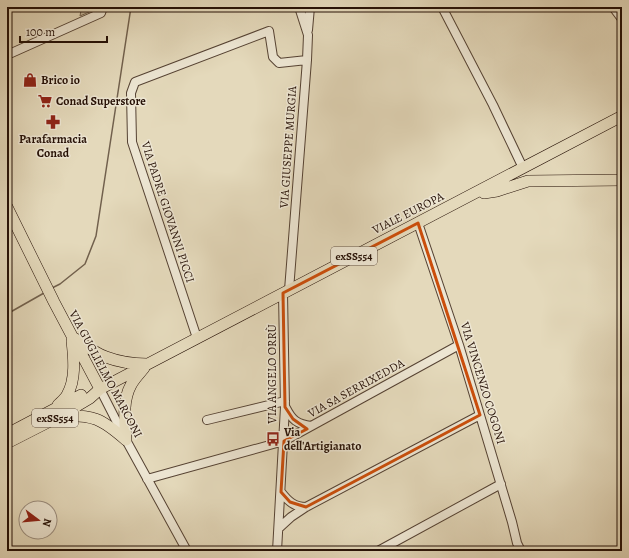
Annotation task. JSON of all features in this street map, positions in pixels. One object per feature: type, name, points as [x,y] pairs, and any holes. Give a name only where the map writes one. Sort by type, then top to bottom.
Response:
[{"type":"main road","name":"VIALE EUROPA","points":[[7,443],[86,393],[100,389],[622,116]]},
{"type":"main road","points":[[473,194],[497,190],[528,181],[622,180]]},
{"type":"main road","name":"VIA GUGLIELMO MARCONI","points":[[7,207],[54,302],[100,389]]},
{"type":"main road","points":[[72,336],[94,352],[107,358],[134,364],[147,364]]},
{"type":"main road","points":[[72,336],[73,371],[71,384],[67,395],[57,412],[91,417],[111,427],[126,440]]},
{"type":"main road","points":[[126,440],[125,415],[128,392],[131,384],[147,364]]},
{"type":"main road","name":"VIALE EUROPA","points":[[7,434],[57,412]]},
{"type":"street","points":[[7,55],[101,13],[103,7]]},
{"type":"street","name":"VIA GIUSEPPE MURGIA","points":[[286,292],[307,60],[308,35],[299,7]]},
{"type":"street","points":[[308,35],[310,7]]},
{"type":"street","points":[[442,7],[493,105],[523,168]]},
{"type":"street","points":[[613,7],[622,19]]},
{"type":"street","name":"VIA PADRE GIOVANNI PICCI","points":[[197,338],[132,142],[130,93],[135,82],[269,31],[273,56],[278,62],[307,60]]},
{"type":"street","name":"VIA VINCENZO COGONI","points":[[418,223],[459,345],[501,484],[517,543],[521,551]]},
{"type":"street","name":"VIA ANGELO ORRÙ","points":[[277,551],[284,441],[286,292]]},
{"type":"street","name":"VIA SA SERRIXEDDA","points":[[147,479],[284,441],[459,345]]},
{"type":"street","name":"VIA GUGLIELMO MARCONI","points":[[100,389],[126,440],[187,551]]},
{"type":"street","points":[[207,420],[285,404],[293,419],[297,422],[311,426]]},
{"type":"street","points":[[279,528],[291,517],[306,507],[480,415]]},
{"type":"street","points":[[378,551],[501,484]]},
{"type":"street","points":[[281,492],[295,506],[306,507]]},
{"type":"highlighted area","points":[[418,223],[480,415],[306,507],[290,502],[281,492],[284,441],[307,429],[293,419],[285,407],[283,293]]},
{"type":"shaded area","points":[[80,7],[97,7],[96,9],[80,16]]},
{"type":"waterway","points":[[52,288],[60,284],[85,264],[96,236],[131,7]]},
{"type":"waterway","points":[[7,314],[44,293]]},
{"type":"place","name":"Brico io","points":[[30,80]]},
{"type":"place","name":"Conad Superstore","points":[[45,101]]},
{"type":"place","name":"Parafarmacia Conad","points":[[53,122]]},
{"type":"place","name":"Via dell'Artigianato","points":[[273,439]]}]
